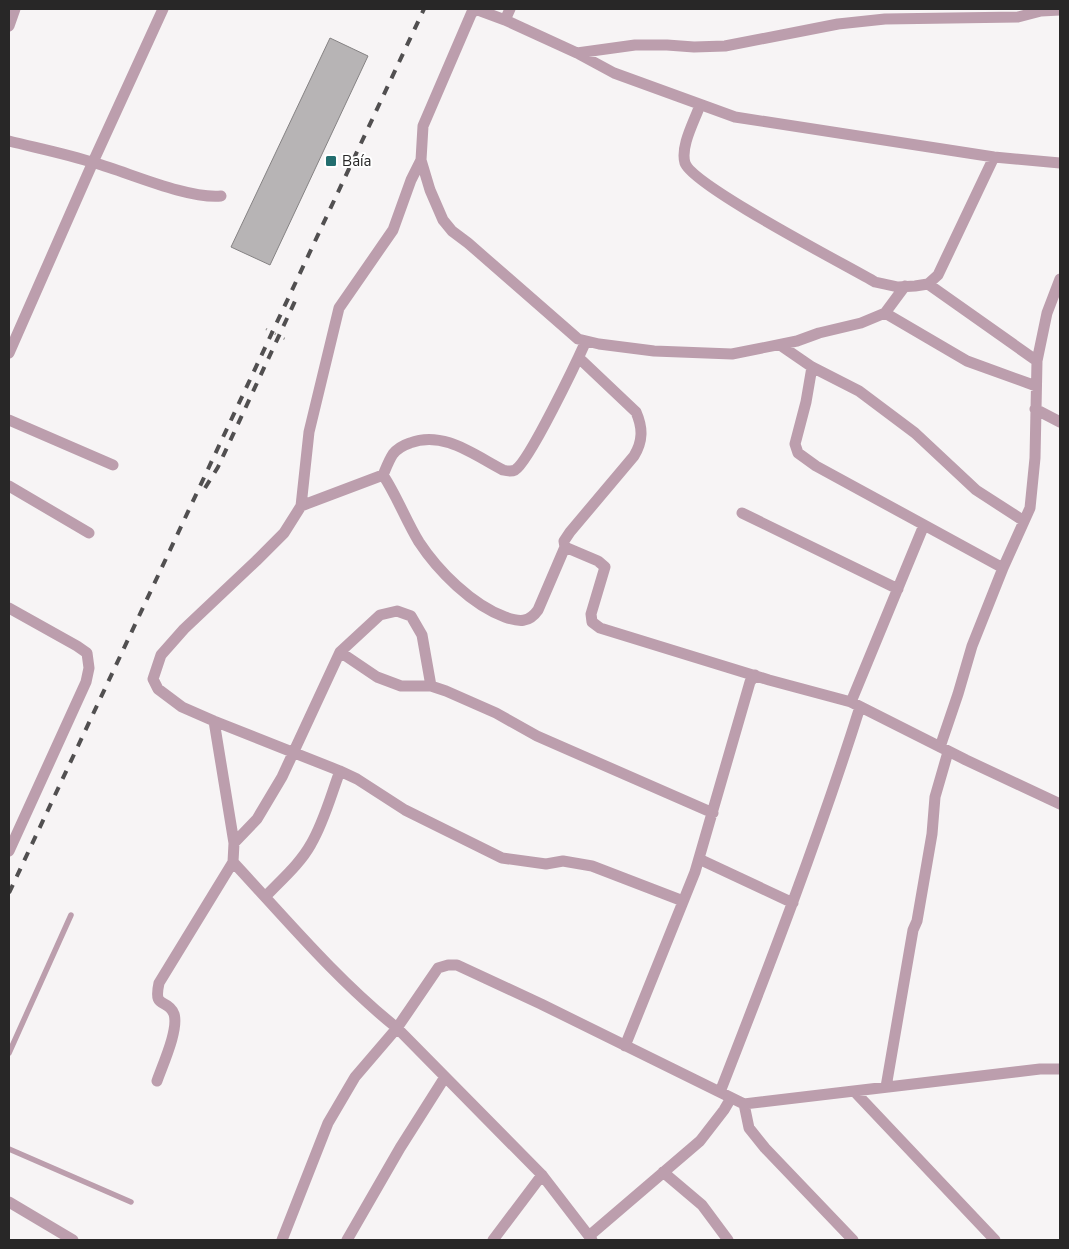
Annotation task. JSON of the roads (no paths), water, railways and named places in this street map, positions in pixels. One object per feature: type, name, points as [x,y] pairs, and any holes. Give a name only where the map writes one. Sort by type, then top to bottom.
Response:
[{"type":"street","points":[[9,26],[16,9]]},
{"type":"street","points":[[9,353],[163,9]]},
{"type":"street","points":[[504,20],[510,9]]},
{"type":"street","points":[[905,286],[885,313],[861,323],[819,333],[797,341],[732,354],[654,351],[578,339],[558,324],[468,243],[452,231],[443,220],[436,205],[421,160],[423,126],[472,12],[478,10],[504,20],[577,53],[614,73],[735,117],[994,157],[1060,163]]},
{"type":"street","points":[[577,53],[635,45],[726,46],[838,24],[884,19],[1018,17],[1060,10]]},
{"type":"street","points":[[700,104],[684,148],[685,163],[691,171],[725,196],[875,282],[905,286],[928,284],[938,275],[994,157]]},
{"type":"street","points":[[9,141],[93,162],[176,189],[208,197],[222,196]]},
{"type":"street","points":[[421,160],[410,180],[393,230],[339,308],[309,432],[307,465],[301,506],[284,533],[184,629],[161,655],[153,679],[158,689],[182,707],[357,779],[405,810],[502,858],[546,864],[563,861],[592,866],[684,901]]},
{"type":"street","points":[[886,1087],[913,930],[918,916],[932,834],[935,797],[944,749],[972,646],[1002,568],[1030,508],[1035,458],[1037,361],[1047,314],[1060,279]]},
{"type":"street","points":[[928,284],[1037,361]]},
{"type":"street","points":[[885,313],[967,361],[1036,386]]},
{"type":"street","points":[[301,506],[383,475],[394,452],[406,444],[419,439],[436,438],[452,443],[504,470],[515,470],[530,451],[586,341]]},
{"type":"street","points":[[780,345],[812,367],[858,391],[915,433],[976,490],[1024,521]]},
{"type":"street","points":[[383,475],[393,490],[418,541],[455,584],[485,608],[496,614],[521,621],[533,617],[538,610],[565,546],[564,540],[634,456],[642,435],[636,412],[579,358]]},
{"type":"street","points":[[812,367],[796,444],[798,453],[816,466],[1002,568]]},
{"type":"street","points":[[1035,409],[1060,422]]},
{"type":"street","points":[[9,420],[113,465]]},
{"type":"street","points":[[9,486],[89,533]]},
{"type":"street","points":[[742,513],[898,589]]},
{"type":"street","points":[[720,1092],[794,903],[834,791],[856,704],[898,589],[924,525]]},
{"type":"street","points":[[565,546],[598,561],[605,567],[591,614],[592,622],[600,628],[856,704],[944,749],[1060,804]]},
{"type":"street","points":[[9,608],[77,646],[87,653],[90,661],[86,682],[9,851]]},
{"type":"street","points":[[234,843],[257,819],[282,776],[340,652],[380,615],[397,611],[411,616],[422,635],[426,649],[431,686]]},
{"type":"street","points":[[340,652],[377,677],[401,686],[431,686],[446,691],[488,709],[537,736],[713,813]]},
{"type":"street","points":[[625,1046],[684,901],[699,859],[750,682],[754,675]]},
{"type":"street","points":[[157,1082],[174,1027],[174,1014],[169,1007],[158,1001],[156,995],[159,983],[233,862],[234,843],[214,721]]},
{"type":"street","points":[[265,897],[300,860],[311,844],[340,771]]},
{"type":"street","points":[[699,859],[794,903]]},
{"type":"street","points":[[233,862],[357,994],[397,1028],[542,1175],[590,1238],[700,1141],[731,1098]]},
{"type":"street","points":[[282,1240],[328,1122],[355,1077],[397,1028],[438,968],[448,965],[457,965],[541,1004],[744,1104],[1060,1068]]},
{"type":"street","points":[[347,1240],[400,1148],[445,1077]]},
{"type":"street","points":[[854,1091],[995,1240]]},
{"type":"street","points":[[744,1104],[749,1128],[765,1148],[853,1240]]},
{"type":"street","points":[[663,1172],[702,1205],[728,1240]]},
{"type":"street","points":[[493,1240],[542,1175]]},
{"type":"street","points":[[9,1202],[73,1240]]},
{"type":"lane","points":[[9,1052],[71,915]]},
{"type":"lane","points":[[9,1149],[131,1202]]},
{"type":"railway","points":[[9,893],[424,9]]},
{"type":"railway","points":[[205,488],[218,467],[296,299]]},
{"type":"place","name":"Baía","points":[[331,161]]}]
